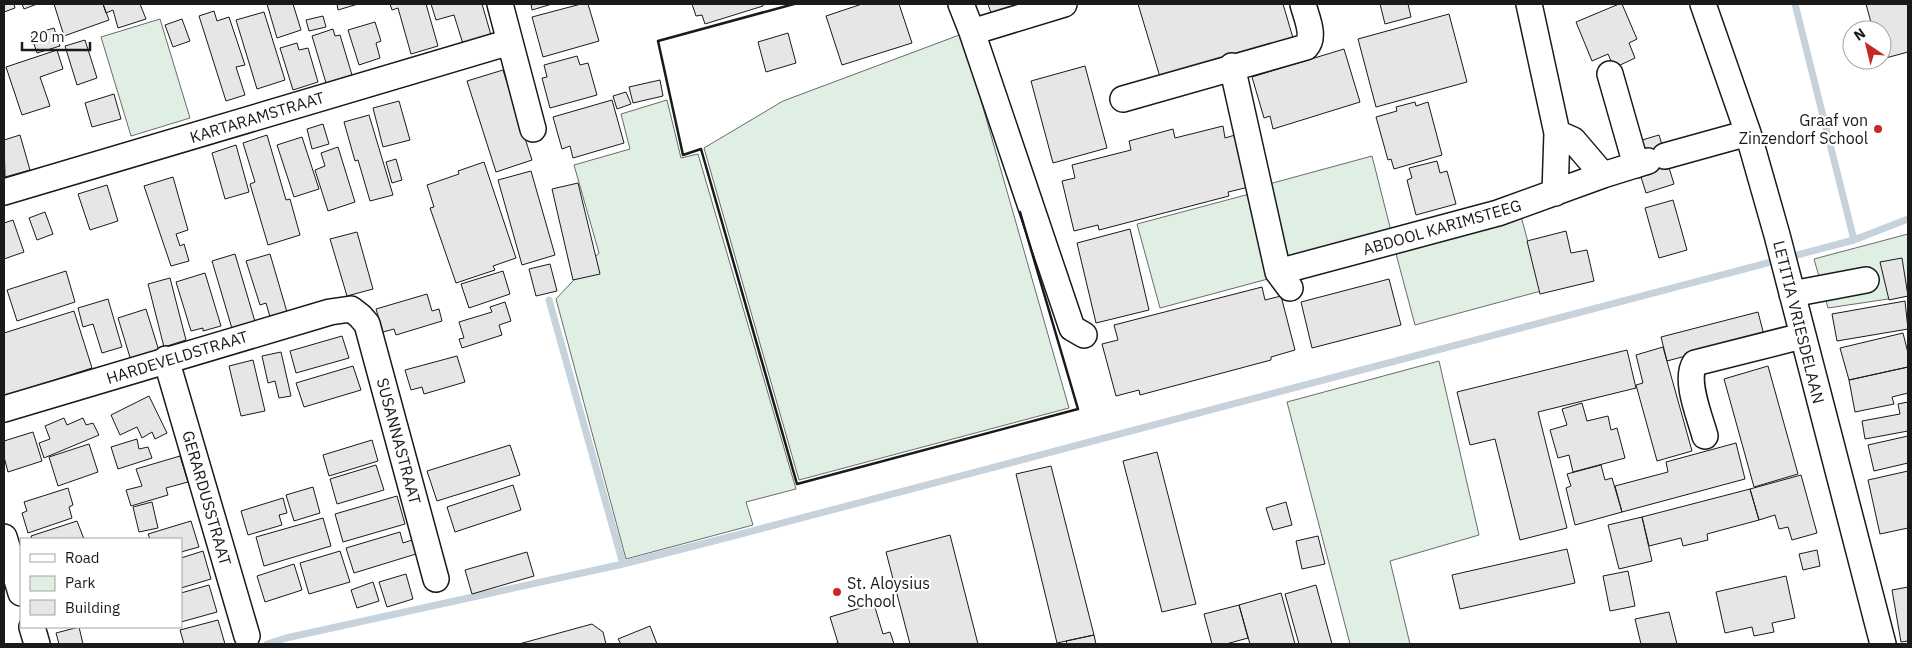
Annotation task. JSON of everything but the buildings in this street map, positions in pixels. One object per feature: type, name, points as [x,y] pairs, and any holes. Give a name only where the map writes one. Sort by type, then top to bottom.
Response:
[{"type":"street","points":[[500,4],[533,129]]},
{"type":"street","points":[[961,4],[1072,328],[1084,335]]},
{"type":"street","points":[[972,32],[1064,4]]},
{"type":"street","points":[[1122,99],[1232,66],[1306,47],[1311,42],[1312,36],[1303,4]]},
{"type":"street","points":[[1529,4],[1557,133],[1555,193]]},
{"type":"street","name":"LETITIA VRIESDELAAN","points":[[1702,4],[1748,133],[1777,235],[1883,644]]},
{"type":"street","name":"KARTARAMSTRAAT","points":[[4,192],[510,42]]},
{"type":"street","name":"ABDOOL KARIMSTEEG","points":[[1232,66],[1284,280],[1498,214],[1603,175],[1748,133]]},
{"type":"street","points":[[1610,74],[1650,161]]},
{"type":"street","points":[[1557,133],[1574,140],[1603,175]]},
{"type":"street","points":[[1790,288],[1866,280]]},
{"type":"street","name":"HARDEVELDSTRAAT","points":[[4,409],[166,359],[330,312],[352,309]]},
{"type":"street","name":"SUSANNASTRAAT","points":[[352,309],[367,324],[436,579]]},
{"type":"street","points":[[1705,436],[1691,381],[1690,371],[1695,363],[1802,336]]},
{"type":"street","name":"GERARDUSSTRAAT","points":[[166,359],[247,636]]},
{"type":"street","points":[[4,537],[20,590]]},
{"type":"street","points":[[32,628],[37,644]]},
{"type":"green space","points":[[160,19],[190,118],[131,136],[101,37]]},
{"type":"green space","points":[[962,34],[1069,408],[799,480],[704,148],[783,101]]},
{"type":"green space","points":[[667,100],[681,158],[698,154],[796,489],[746,502],[753,525],[626,559],[556,299],[599,253],[574,165],[630,149],[621,114]]},
{"type":"green space","points":[[1372,156],[1391,231],[1289,259],[1269,184]]},
{"type":"green space","points":[[1257,192],[1279,276],[1160,308],[1137,224]]},
{"type":"green space","points":[[1521,216],[1541,291],[1415,325],[1395,250]]},
{"type":"green space","points":[[1908,234],[1908,296],[1828,308],[1814,259]]},
{"type":"green space","points":[[1439,361],[1479,535],[1390,561],[1410,644],[1350,644],[1287,402]]},
{"type":"waterway","points":[[1795,4],[1854,240]]},
{"type":"waterway","points":[[267,644],[286,638],[623,564],[737,535],[1854,240],[1908,219]]},
{"type":"waterway","points":[[549,300],[623,564]]},
{"type":"wall","points":[[794,4],[658,41],[683,155],[701,149],[797,484],[1078,409],[1020,212]]},
{"type":"place","name":"Graaf von Zinzendorf School","points":[[1878,129]]},
{"type":"place","name":"St. Aloysius School","points":[[837,592]]}]
